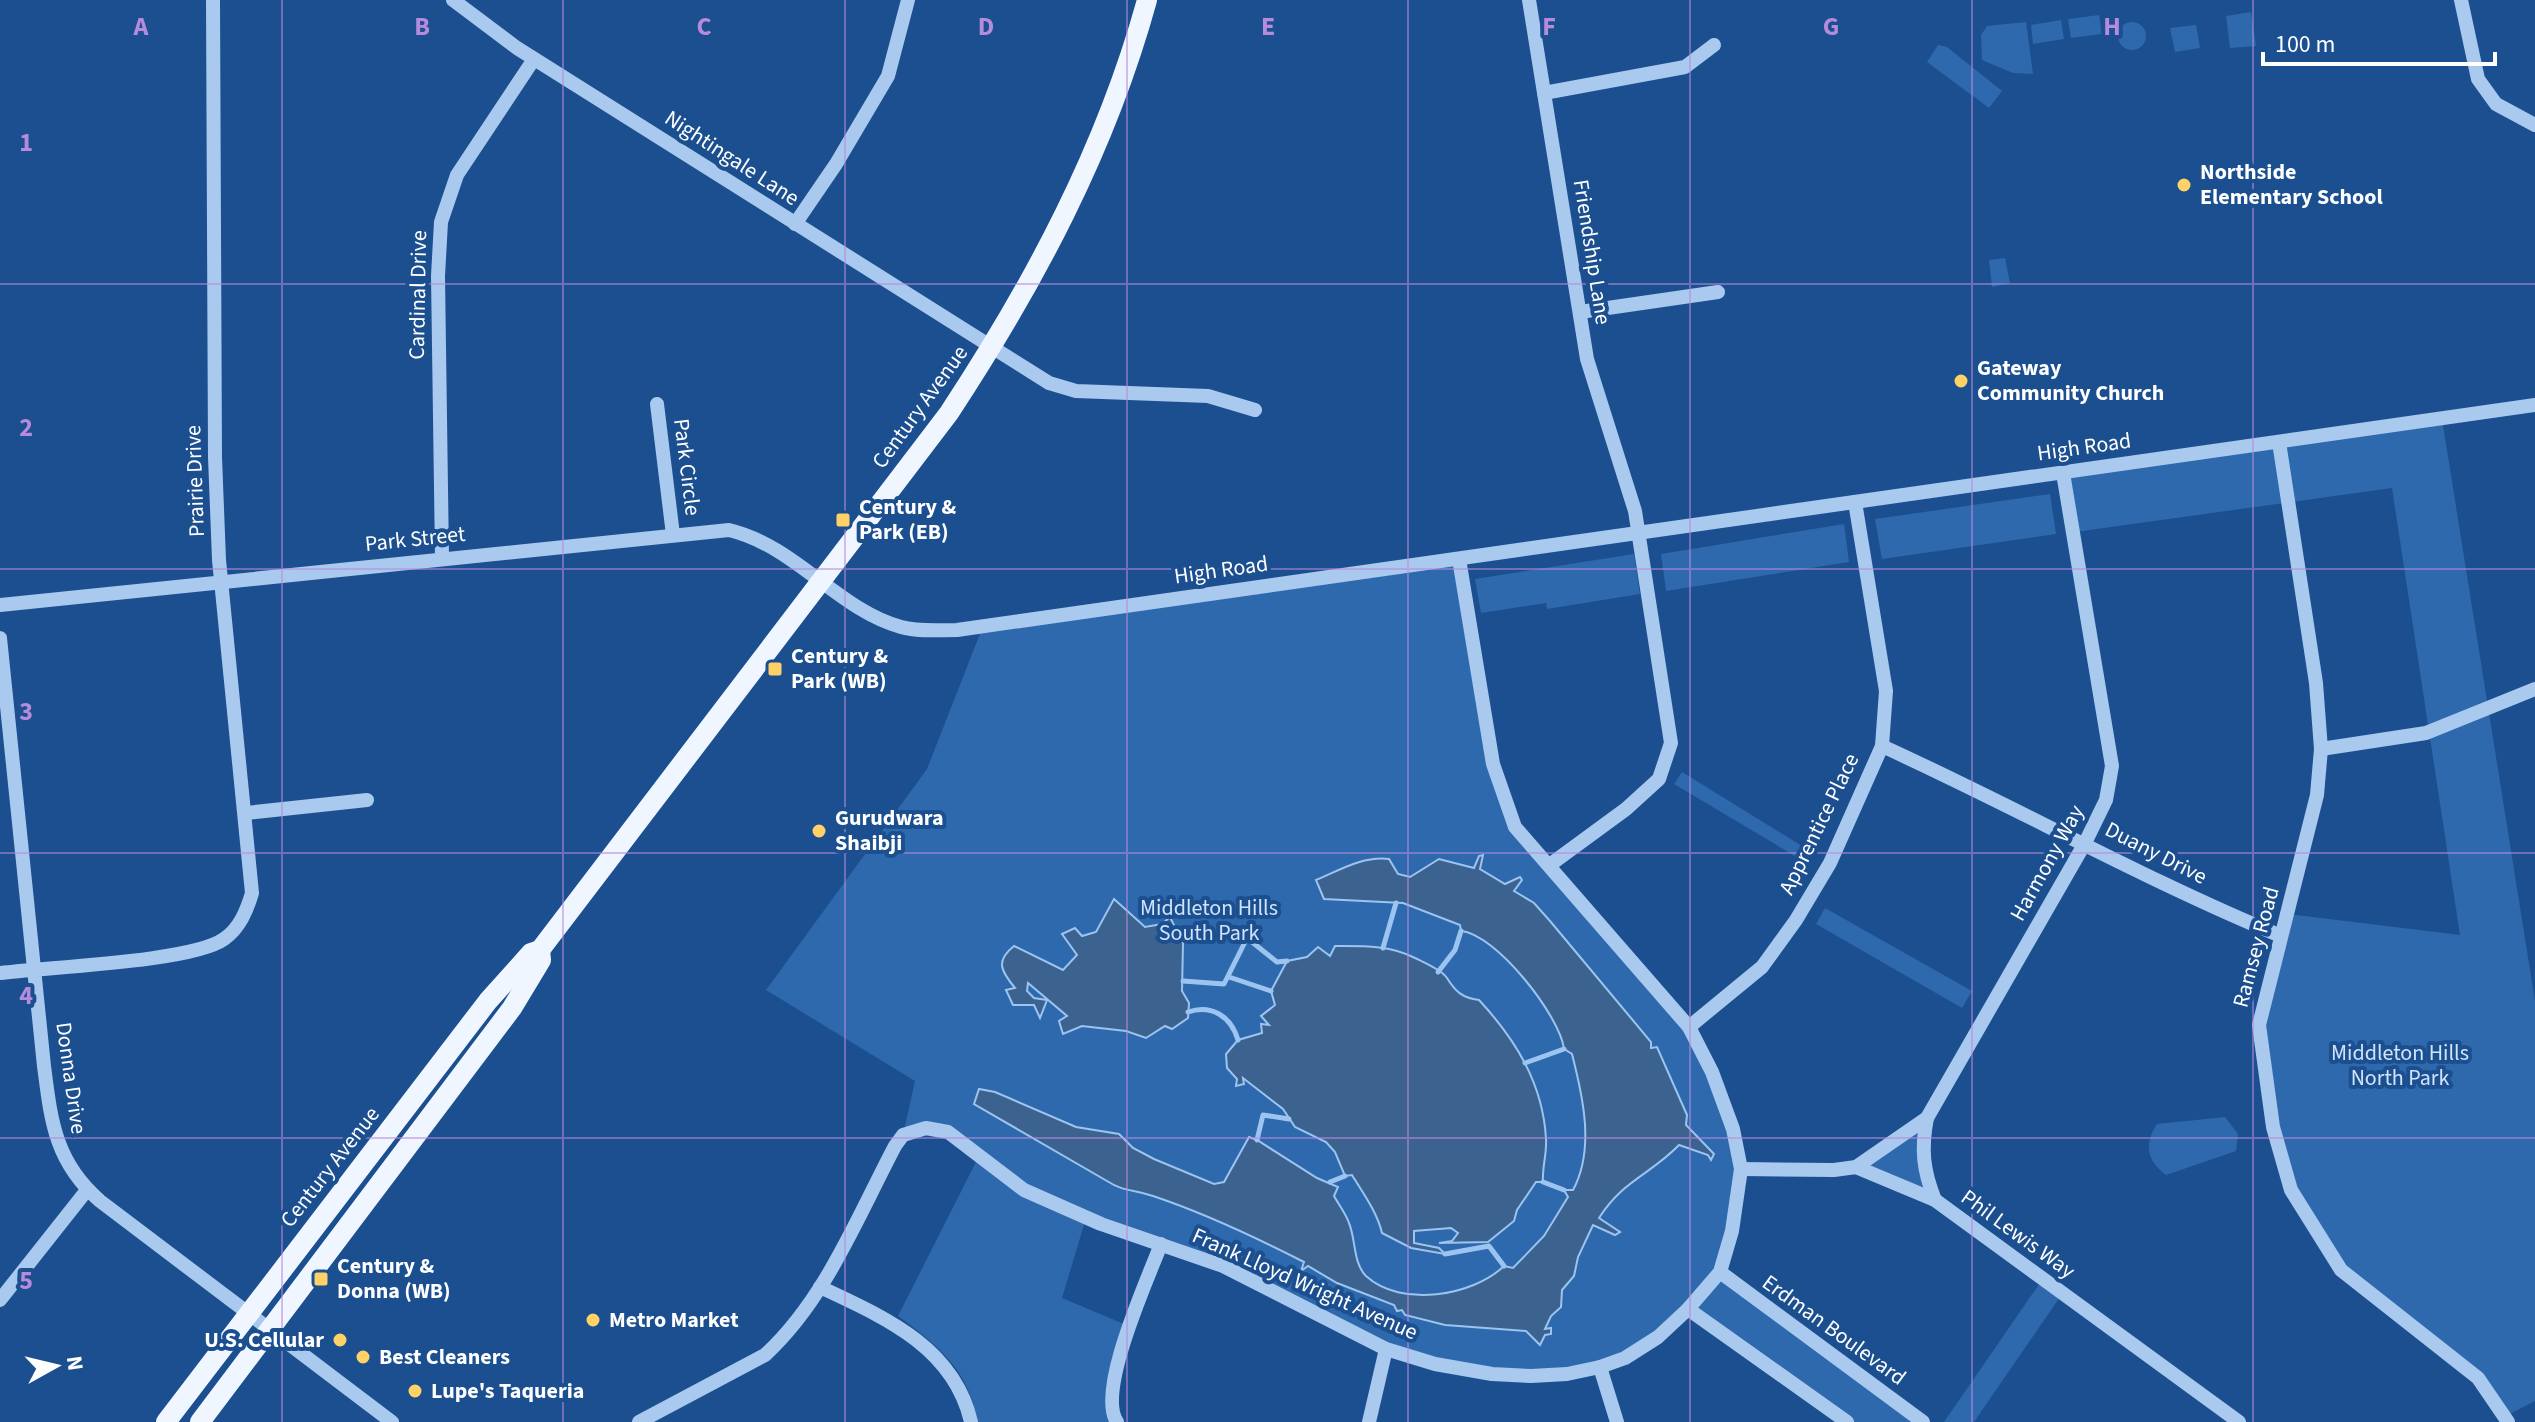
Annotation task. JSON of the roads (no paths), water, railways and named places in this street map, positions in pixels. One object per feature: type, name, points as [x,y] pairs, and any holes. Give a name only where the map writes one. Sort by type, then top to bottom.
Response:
[{"type":"main road","name":"Century Avenue","points":[[166,1422],[488,1001],[531,953],[540,950],[949,413],[1033,277],[1084,174],[1116,94],[1147,0]]},
{"type":"main road","name":"Century Avenue","points":[[200,1422],[271,1332],[512,1008],[541,960],[540,950]]},
{"type":"street","name":"Prairie Drive","points":[[35,969],[190,953],[215,945],[228,937],[243,918],[252,893],[222,582],[215,457],[213,0]]},
{"type":"street","name":"Nightingale Lane","points":[[453,0],[534,59],[1049,383],[1076,391],[1208,396],[1255,410]]},
{"type":"street","points":[[795,224],[836,164],[888,76],[908,0]]},
{"type":"street","name":"Friendship Lane","points":[[1529,0],[1587,359],[1640,533]]},
{"type":"street","points":[[2461,0],[2478,79],[2496,104],[2535,125]]},
{"type":"street","points":[[1544,93],[1685,67],[1714,45]]},
{"type":"street","name":"Cardinal Drive","points":[[442,558],[438,276],[441,222],[457,175],[534,59]]},
{"type":"street","points":[[1580,312],[1718,292]]},
{"type":"street","name":"Park Circle","points":[[657,404],[673,535]]},
{"type":"street","name":"High Road","points":[[822,579],[858,606],[902,627],[957,630],[2535,405]]},
{"type":"street","name":"Ramsey Road","points":[[2279,442],[2316,683],[2321,749],[2317,795],[2259,1025],[2273,1127],[2291,1190],[2341,1270],[2478,1378],[2508,1422]]},
{"type":"street","name":"Harmony Way","points":[[1856,1167],[1927,1118],[2085,843],[2106,800],[2112,766],[2063,473]]},
{"type":"street","name":"Apprentice Place","points":[[1689,1027],[1762,967],[1796,920],[1830,863],[1882,746],[1886,691],[1855,502]]},
{"type":"street","name":"Park Street","points":[[0,605],[729,530],[754,536],[822,579]]},
{"type":"street","points":[[1551,864],[1626,809],[1659,779],[1671,743],[1640,533]]},
{"type":"street","name":"Frank Lloyd Wright Avenue","points":[[639,1422],[765,1355],[805,1314],[895,1146],[903,1135],[926,1128],[948,1132],[1024,1190],[1101,1224],[1223,1266],[1386,1349],[1435,1364],[1492,1374],[1567,1374],[1600,1367],[1625,1358],[1658,1337],[1688,1309],[1720,1272],[1732,1231],[1741,1169],[1733,1129],[1712,1072],[1689,1027],[1551,864],[1515,827],[1493,764],[1459,559]]},
{"type":"street","name":"Donna Drive","points":[[0,638],[52,1128],[66,1160],[87,1190],[271,1332]]},
{"type":"street","points":[[2321,749],[2426,733],[2535,689]]},
{"type":"street","name":"Duany Drive","points":[[1882,746],[2178,891],[2281,936]]},
{"type":"street","points":[[246,813],[367,800]]},
{"type":"street","points":[[0,973],[35,969]]},
{"type":"street","points":[[1927,1118],[1921,1149],[1925,1175],[1935,1200]]},
{"type":"street","name":"Phil Lewis Way","points":[[1741,1169],[1834,1170],[1856,1167],[1935,1200],[2239,1422]]},
{"type":"street","points":[[0,1300],[87,1190]]},
{"type":"street","points":[[1117,1422],[1112,1415],[1111,1388],[1161,1244]]},
{"type":"street","name":"Erdman Boulevard","points":[[1720,1272],[1923,1422]]},
{"type":"street","points":[[820,1287],[932,1350],[960,1388],[971,1422]]},
{"type":"street","points":[[1688,1309],[1847,1422]]},
{"type":"street","points":[[271,1332],[392,1422]]},
{"type":"street","points":[[1369,1422],[1386,1349]]},
{"type":"street","points":[[1600,1367],[1617,1422]]},
{"type":"waterway","points":[[1383,948],[1396,903]]},
{"type":"waterway","points":[[1438,972],[1455,950],[1461,931]]},
{"type":"waterway","points":[[1183,981],[1224,984],[1247,938],[1277,962],[1287,961]]},
{"type":"waterway","points":[[1229,977],[1271,991]]},
{"type":"waterway","points":[[1188,1012],[1205,1010],[1219,1014],[1230,1024],[1238,1040]]},
{"type":"waterway","points":[[1525,1063],[1564,1049]]},
{"type":"waterway","points":[[1257,1140],[1263,1115],[1289,1119]]},
{"type":"waterway","points":[[1330,1182],[1345,1176]]},
{"type":"waterway","points":[[1543,1182],[1564,1190]]},
{"type":"waterway","points":[[1445,1254],[1489,1246],[1504,1266]]},
{"type":"place","name":"Northside Elementary School","points":[[2184,185]]},
{"type":"place","name":"Gateway Community Church","points":[[1961,381]]},
{"type":"place","name":"Century & Park (EB)","points":[[843,520]]},
{"type":"place","name":"Century & Park (WB)","points":[[775,669]]},
{"type":"place","name":"Gurudwara Shaibji","points":[[819,831]]},
{"type":"place","name":"Century & Donna (WB)","points":[[321,1279]]},
{"type":"place","name":"Metro Market","points":[[593,1320]]},
{"type":"place","name":"U.S. Cellular","points":[[340,1340]]},
{"type":"place","name":"Best Cleaners","points":[[363,1357]]},
{"type":"place","name":"Lupe's Taqueria","points":[[415,1391]]},
{"type":"park label","name":"Middleton Hills South Park","points":[[1209,920]]},
{"type":"park label","name":"Middleton Hills North Park","points":[[2400,1066]]}]
